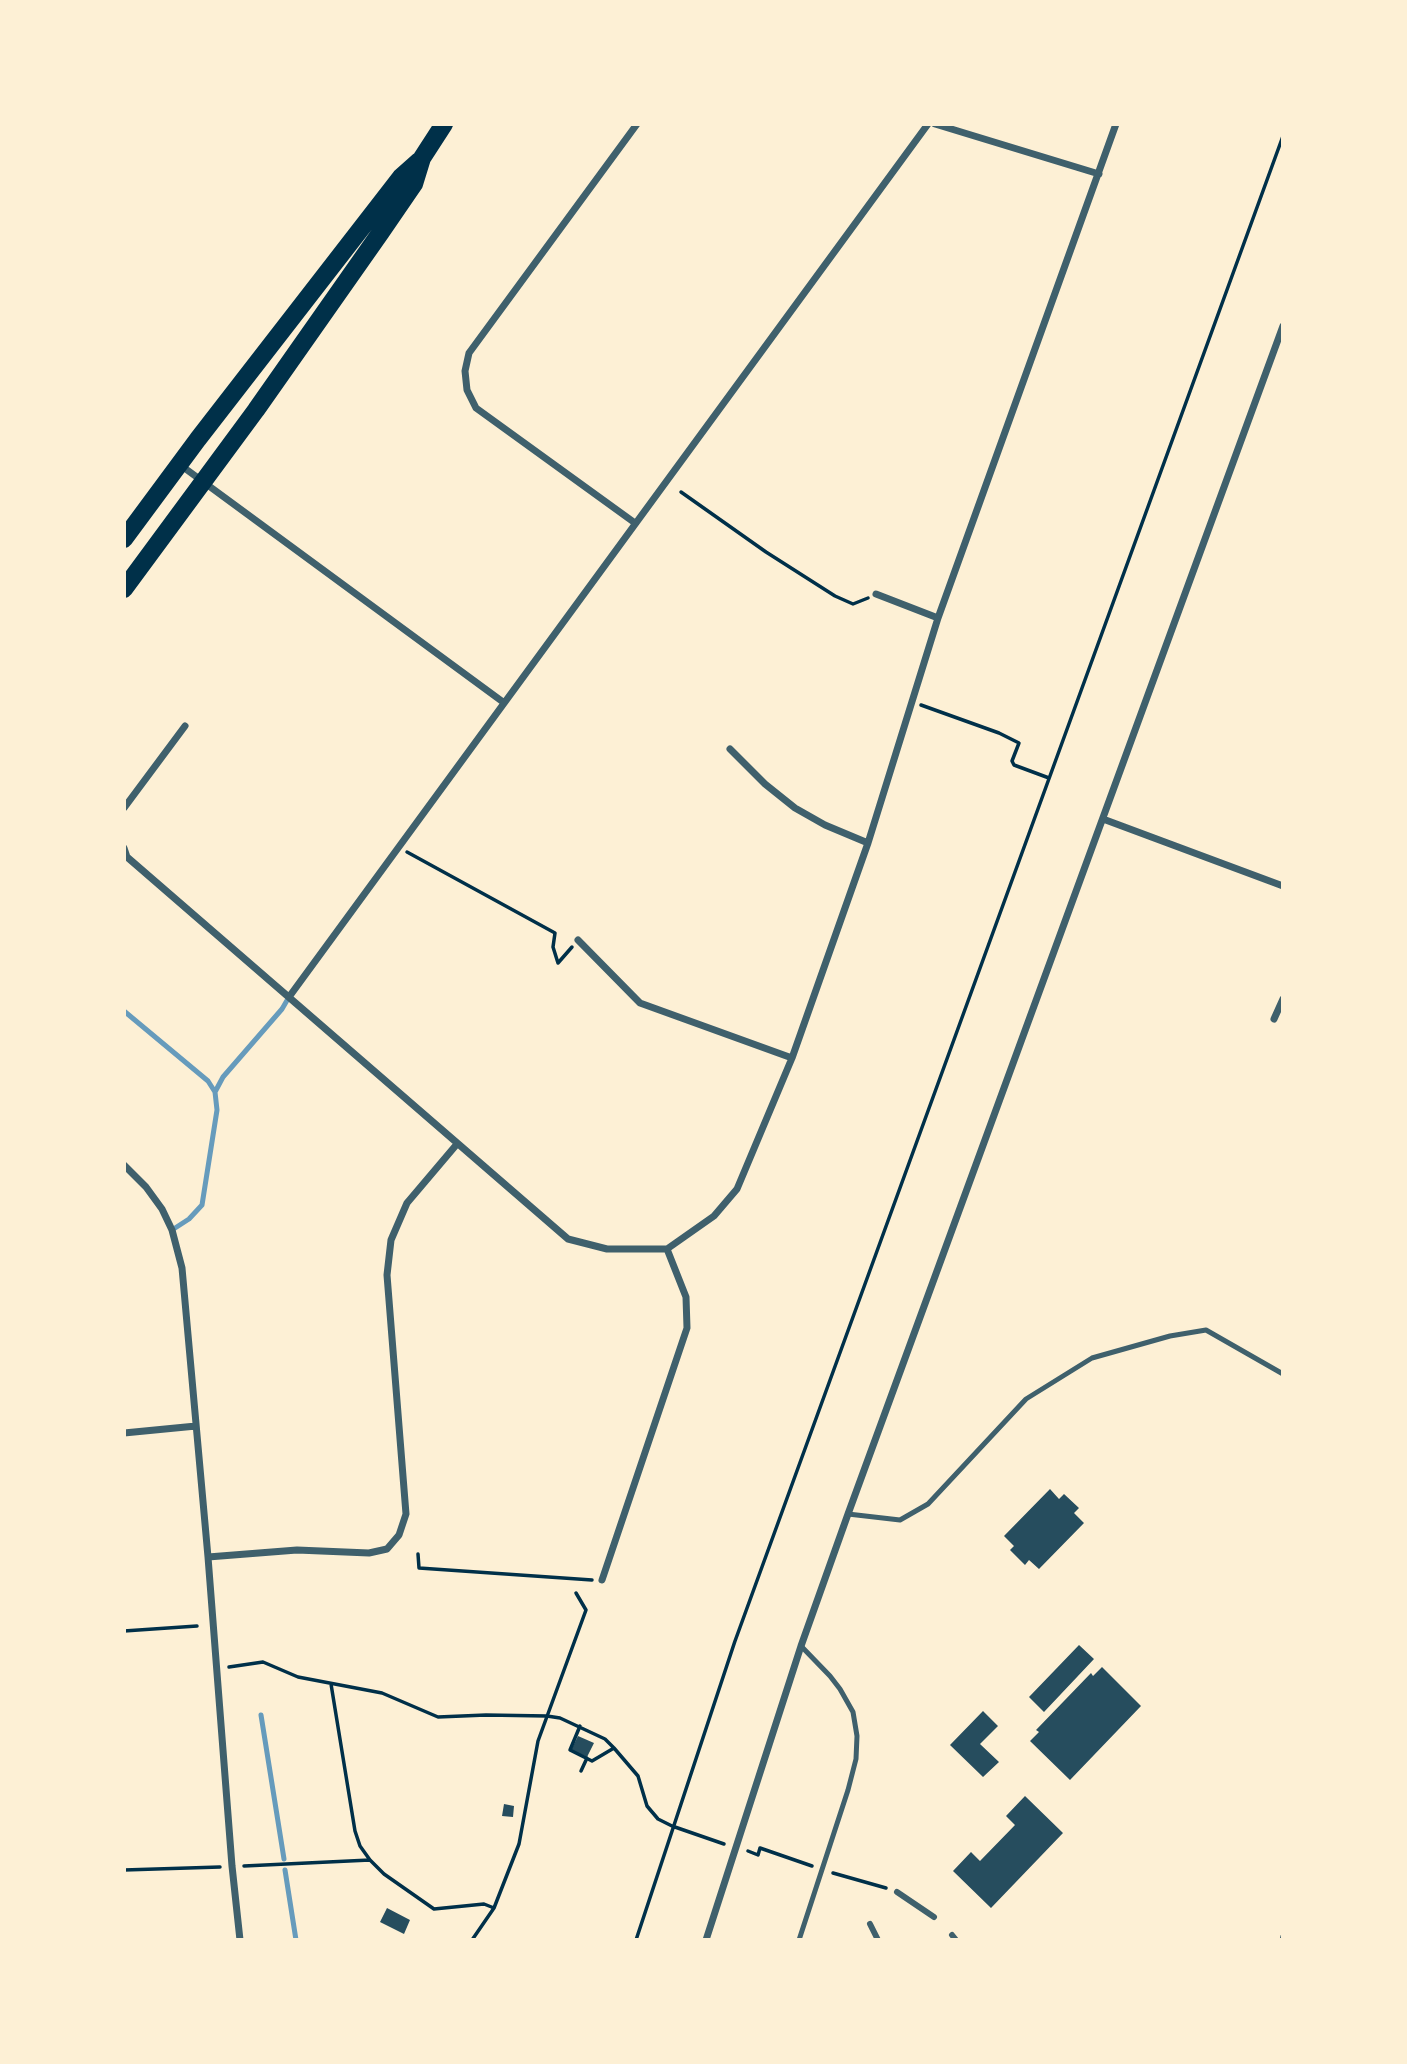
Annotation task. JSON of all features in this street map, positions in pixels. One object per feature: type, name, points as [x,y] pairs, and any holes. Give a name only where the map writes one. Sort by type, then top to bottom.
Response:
[{"type":"main road","points":[[124,539],[401,177],[422,158],[444,124]]},
{"type":"main road","points":[[124,589],[381,232],[414,184],[422,158]]},
{"type":"street","points":[[635,523],[476,408],[467,390],[465,371],[469,353],[637,124]]},
{"type":"street","points":[[289,997],[928,124]]},
{"type":"street","points":[[935,124],[1099,174]]},
{"type":"street","points":[[124,848],[127,857],[568,1239],[607,1250],[667,1249],[714,1216],[737,1189],[792,1058],[868,843],[939,618],[1116,124]]},
{"type":"street","points":[[706,1940],[801,1646],[848,1514],[1283,326]]},
{"type":"street","points":[[179,464],[503,702]]},
{"type":"street","points":[[876,594],[939,618]]},
{"type":"street","points":[[124,808],[185,726]]},
{"type":"street","points":[[730,749],[765,784],[795,808],[825,825],[868,843]]},
{"type":"street","points":[[1103,819],[1283,887]]},
{"type":"street","points":[[578,940],[640,1003],[792,1058]]},
{"type":"street","points":[[1274,1019],[1283,999]]},
{"type":"street","points":[[208,1557],[297,1550],[369,1553],[387,1549],[399,1535],[406,1514],[387,1275],[388,1258],[394,1231],[407,1203],[457,1144]]},
{"type":"street","points":[[124,1165],[146,1187],[172,1230],[182,1268],[240,1940]]},
{"type":"street","points":[[602,1580],[687,1328],[686,1297],[667,1249]]},
{"type":"street","points":[[124,1433],[196,1426]]},
{"type":"street","points":[[897,1892],[934,1917]]},
{"type":"street","points":[[870,1924],[878,1940]]},
{"type":"lane","points":[[848,1514],[900,1520],[928,1504],[1026,1399],[1092,1358],[1170,1336],[1206,1330],[1283,1374]]},
{"type":"lane","points":[[799,1940],[848,1790],[856,1759],[857,1736],[853,1712],[840,1689],[801,1646]]},
{"type":"path","points":[[636,1940],[736,1641],[1283,136]]},
{"type":"path","points":[[681,492],[765,552],[835,596],[853,604],[876,594]]},
{"type":"path","points":[[912,702],[999,733],[1018,743],[1012,761],[1014,765],[1049,778]]},
{"type":"path","points":[[398,846],[555,933],[553,947],[558,963],[578,940]]},
{"type":"path","points":[[418,1554],[419,1568],[602,1580]]},
{"type":"path","points":[[472,1940],[494,1908],[519,1844],[538,1741],[586,1609],[576,1593]]},
{"type":"path","points":[[124,1631],[197,1626]]},
{"type":"path","points":[[217,1669],[263,1662],[298,1677],[382,1693],[438,1717],[547,1716],[580,1726],[605,1739],[614,1748],[638,1776],[652,1814],[672,1826],[758,1855],[760,1848],[821,1870],[897,1892]]},
{"type":"path","points":[[331,1684],[355,1831],[360,1846],[370,1860],[383,1874],[435,1909],[484,1904],[494,1908]]},
{"type":"path","points":[[580,1726],[570,1750],[592,1761],[614,1748]]},
{"type":"path","points":[[581,1771],[587,1758]]},
{"type":"path","points":[[242,1866],[370,1860]]},
{"type":"path","points":[[124,1870],[221,1867]]},
{"type":"building","points":[[1050,1489],[1059,1499],[1064,1494],[1079,1508],[1074,1513],[1084,1523],[1039,1569],[1029,1560],[1025,1565],[1010,1550],[1014,1546],[1004,1536]]},
{"type":"building","points":[[1079,1645],[1094,1659],[1044,1712],[1029,1697]]},
{"type":"building","points":[[1102,1667],[1141,1706],[1070,1780],[1030,1741],[1039,1732],[1036,1730],[1091,1673],[1093,1676]]},
{"type":"building","points":[[983,1711],[998,1726],[980,1744],[999,1762],[983,1777],[950,1745]]},
{"type":"building","points":[[578,1736],[594,1743],[587,1757],[571,1750]]},
{"type":"building","points":[[1025,1796],[1063,1833],[991,1908],[953,1871],[971,1852],[980,1861],[1015,1825],[1006,1816]]},
{"type":"building","points":[[504,1804],[514,1806],[513,1817],[502,1816]]},
{"type":"building","points":[[387,1908],[410,1920],[404,1934],[380,1922]]},
{"type":"waterway","points":[[215,1092],[223,1077],[282,1009],[289,997]]},
{"type":"waterway","points":[[124,1011],[208,1081],[215,1092],[217,1110],[202,1205],[189,1219],[172,1230]]},
{"type":"waterway","points":[[261,1715],[284,1859]]},
{"type":"waterway","points":[[285,1870],[296,1940]]}]
